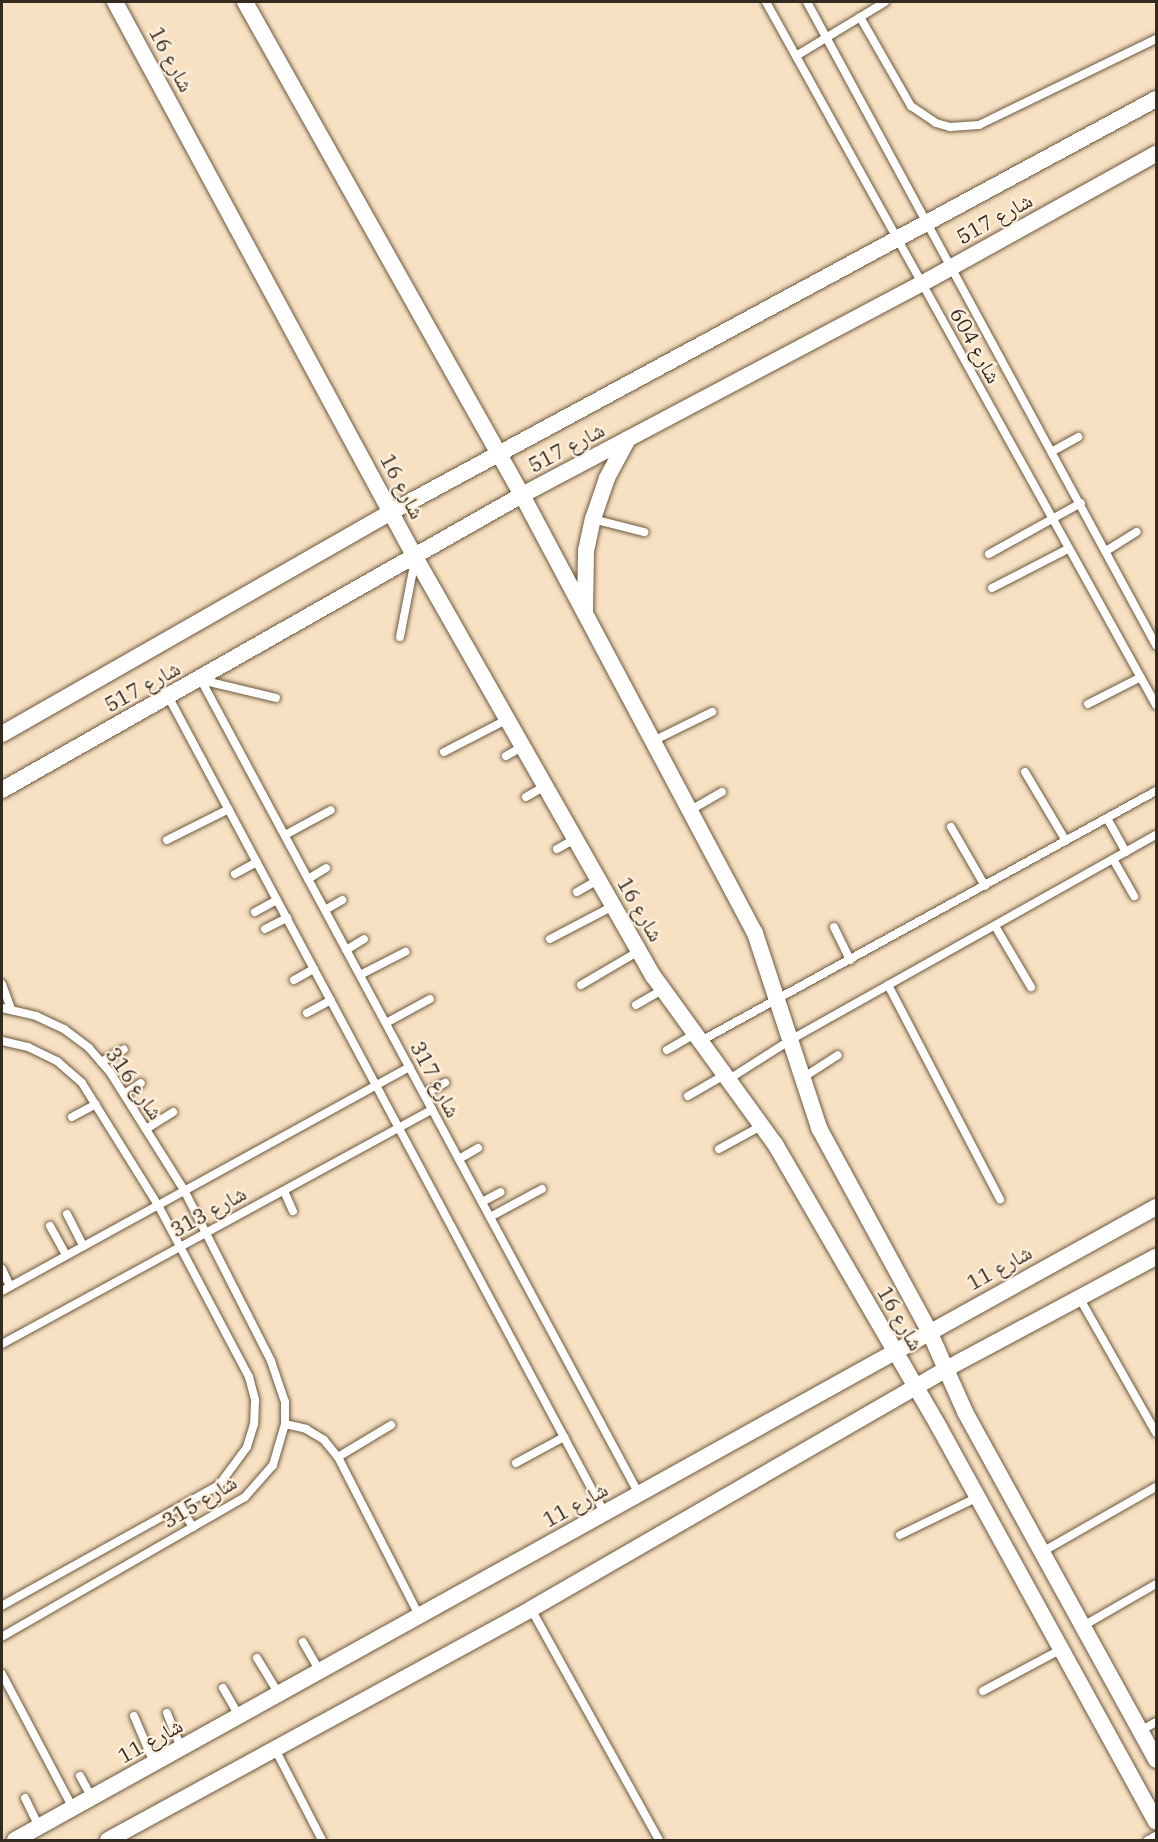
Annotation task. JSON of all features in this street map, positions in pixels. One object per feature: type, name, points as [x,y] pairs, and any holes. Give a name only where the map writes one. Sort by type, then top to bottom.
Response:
[{"type":"street","name":"شارع 16","points":[[115,2],[415,556],[598,880],[662,990],[761,1126],[978,1497],[1156,1821]]},
{"type":"street","name":"شارع 16","points":[[245,2],[522,495],[755,933],[792,1039],[819,1128],[929,1331],[946,1369],[1042,1552],[1156,1760]]},
{"type":"street","name":"شارع 517","points":[[2,734],[391,512],[1156,99]]},
{"type":"street","name":"شارع 517","points":[[2,790],[201,680],[522,495],[921,284],[1156,154]]},
{"type":"street","points":[[585,614],[586,551],[592,519],[607,478],[628,439]]},
{"type":"street","name":"شارع 11","points":[[15,1840],[1156,1207]]},
{"type":"street","points":[[108,1840],[531,1609],[946,1369],[1156,1257]]},
{"type":"lane","name":"شارع 604","points":[[766,2],[1156,705]]},
{"type":"lane","name":"شارع 604","points":[[807,2],[953,266],[1156,645]]},
{"type":"lane","points":[[796,56],[885,2]]},
{"type":"lane","points":[[861,17],[911,106],[929,119],[950,127],[979,126],[1156,39]]},
{"type":"lane","points":[[1053,451],[1078,437]]},
{"type":"lane","points":[[988,554],[1081,503]]},
{"type":"lane","points":[[592,519],[644,532]]},
{"type":"lane","points":[[1106,550],[1137,532]]},
{"type":"lane","points":[[992,588],[1068,549]]},
{"type":"lane","points":[[400,637],[415,556]]},
{"type":"lane","points":[[1088,704],[1141,677]]},
{"type":"lane","points":[[201,680],[276,698]]},
{"type":"lane","name":"شارع 317","points":[[201,680],[639,1494]]},
{"type":"lane","points":[[169,698],[605,1514]]},
{"type":"lane","points":[[653,741],[712,712]]},
{"type":"lane","points":[[444,752],[508,719]]},
{"type":"lane","points":[[506,756],[523,746]]},
{"type":"lane","points":[[1025,772],[1066,841]]},
{"type":"lane","points":[[526,796],[545,786]]},
{"type":"lane","points":[[667,1050],[779,1000],[1156,791]]},
{"type":"lane","points":[[690,811],[722,792]]},
{"type":"lane","points":[[167,840],[229,809]]},
{"type":"lane","points":[[285,835],[331,810]]},
{"type":"lane","points":[[1107,818],[1126,852]]},
{"type":"lane","points":[[951,827],[985,886]]},
{"type":"lane","points":[[688,1096],[724,1078],[1156,835]]},
{"type":"lane","points":[[556,849],[575,839]]},
{"type":"lane","points":[[1113,859],[1134,896]]},
{"type":"lane","points":[[235,874],[257,862]]},
{"type":"lane","points":[[308,879],[326,868]]},
{"type":"lane","points":[[577,892],[598,880]]},
{"type":"lane","points":[[255,912],[277,900]]},
{"type":"lane","points":[[325,910],[342,900]]},
{"type":"lane","points":[[550,939],[613,906]]},
{"type":"lane","points":[[265,929],[287,918]]},
{"type":"lane","points":[[995,926],[1031,987]]},
{"type":"lane","points":[[834,927],[850,960]]},
{"type":"lane","points":[[346,950],[364,939]]},
{"type":"lane","points":[[581,985],[639,951]]},
{"type":"lane","points":[[360,975],[405,952]]},
{"type":"lane","points":[[294,980],[314,969]]},
{"type":"lane","points":[[2,984],[12,1009]]},
{"type":"lane","points":[[888,985],[1000,1198]]},
{"type":"lane","points":[[636,1005],[662,990]]},
{"type":"lane","points":[[386,1023],[430,999]]},
{"type":"lane","points":[[307,1013],[331,1000]]},
{"type":"lane","name":"شارع 316","points":[[2,1008],[12,1009],[64,1029],[101,1062],[124,1094],[184,1190]]},
{"type":"lane","name":"شارع 316","points":[[2,1041],[28,1047],[57,1061],[82,1083],[158,1205]]},
{"type":"lane","points":[[101,1062],[124,1049]]},
{"type":"lane","points":[[804,1077],[838,1055]]},
{"type":"lane","name":"شارع 313","points":[[6,1288],[409,1067]]},
{"type":"lane","points":[[124,1094],[141,1083]]},
{"type":"lane","points":[[424,1094],[445,1083]]},
{"type":"lane","points":[[72,1117],[96,1104]]},
{"type":"lane","name":"شارع 313","points":[[2,1344],[432,1110]]},
{"type":"lane","points":[[146,1129],[173,1112]]},
{"type":"lane","points":[[719,1149],[761,1126]]},
{"type":"lane","points":[[459,1159],[478,1148]]},
{"type":"lane","name":"شارع 315","points":[[2,1637],[245,1497],[261,1482],[277,1455],[285,1424],[280,1381],[184,1190]]},
{"type":"lane","points":[[490,1217],[542,1190]]},
{"type":"lane","points":[[284,1191],[293,1211]]},
{"type":"lane","points":[[482,1202],[501,1192]]},
{"type":"lane","name":"شارع 315","points":[[2,1606],[219,1485],[235,1468],[254,1425],[255,1400],[249,1377],[158,1205]]},
{"type":"lane","points":[[67,1214],[83,1246]]},
{"type":"lane","points":[[50,1226],[66,1255]]},
{"type":"lane","points":[[2,1269],[6,1288]]},
{"type":"lane","points":[[1080,1299],[1156,1433]]},
{"type":"lane","points":[[285,1424],[306,1429],[324,1440],[338,1457],[420,1617]]},
{"type":"lane","points":[[338,1457],[391,1425]]},
{"type":"lane","points":[[516,1463],[564,1437]]},
{"type":"lane","points":[[1042,1552],[1156,1487]]},
{"type":"lane","points":[[900,1535],[978,1497]]},
{"type":"lane","points":[[180,1507],[193,1527]]},
{"type":"lane","points":[[1083,1626],[1156,1584]]},
{"type":"lane","points":[[531,1609],[658,1840]]},
{"type":"lane","points":[[303,1642],[320,1672]]},
{"type":"lane","points":[[983,1691],[1062,1649]]},
{"type":"lane","points":[[257,1658],[279,1694]]},
{"type":"lane","points":[[2,1674],[74,1808]]},
{"type":"lane","points":[[223,1688],[240,1716]]},
{"type":"lane","points":[[167,1713],[181,1749]]},
{"type":"lane","points":[[134,1716],[154,1763]]},
{"type":"lane","points":[[1140,1731],[1156,1722]]},
{"type":"lane","points":[[275,1749],[322,1840]]},
{"type":"lane","points":[[80,1776],[92,1798]]},
{"type":"lane","points":[[25,1798],[39,1827]]},
{"type":"lane","points":[[1148,1840],[1156,1836]]}]
